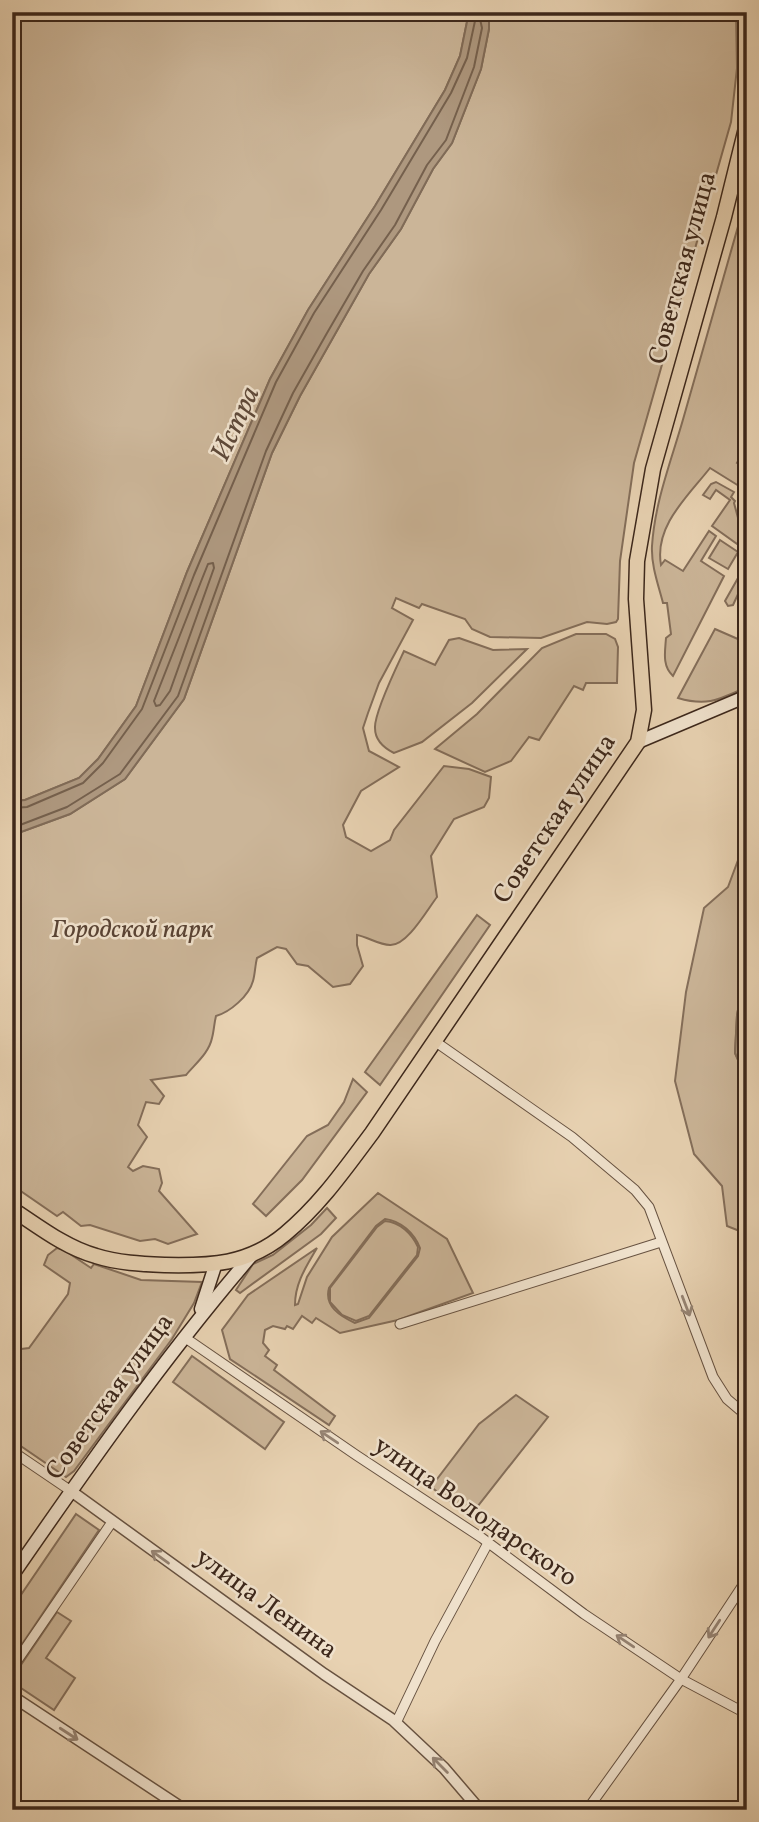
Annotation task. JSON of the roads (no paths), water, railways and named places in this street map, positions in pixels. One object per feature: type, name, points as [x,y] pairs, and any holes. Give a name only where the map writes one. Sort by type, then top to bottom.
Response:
[{"type":"main road","name":"Советская улица","points":[[12,1576],[199,1316],[252,1255],[284,1236],[325,1196],[372,1133],[638,743],[644,710],[636,599],[637,561],[653,469],[747,125]]},
{"type":"main road","points":[[638,743],[747,696]]},
{"type":"main road","points":[[12,1209],[48,1233],[94,1256],[136,1264],[215,1266],[252,1255]]},
{"type":"main road","name":"Советская улица","points":[[199,1316],[215,1266]]},
{"type":"street","points":[[433,1040],[533,1108],[627,1183],[649,1207],[713,1377],[727,1399],[747,1416]]},
{"type":"street","points":[[400,1324],[662,1242]]},
{"type":"street","name":"улица Володарского","points":[[184,1337],[488,1543],[584,1614],[681,1679],[747,1714]]},
{"type":"street","name":"улица Ленина","points":[[12,1451],[396,1723],[444,1768],[480,1810]]},
{"type":"street","points":[[12,1668],[112,1522]]},
{"type":"street","points":[[396,1723],[435,1642],[488,1543]]},
{"type":"street","points":[[587,1810],[681,1679],[747,1579]]},
{"type":"street","points":[[12,1696],[185,1810]]},
{"type":"water","points":[[469,12],[489,12],[489,29],[481,69],[452,143],[433,169],[401,229],[369,274],[300,396],[272,453],[184,699],[125,779],[70,814],[21,832],[12,832],[12,801],[25,800],[79,778],[98,759],[136,706],[187,572],[270,379],[308,310],[445,90],[460,56]]},
{"type":"water","points":[[747,962],[747,1080],[735,1053],[737,1015]]},
{"type":"water label","name":"Истра","points":[[236,424]]},
{"type":"park label","name":"Городской парк","points":[[132,930]]}]
